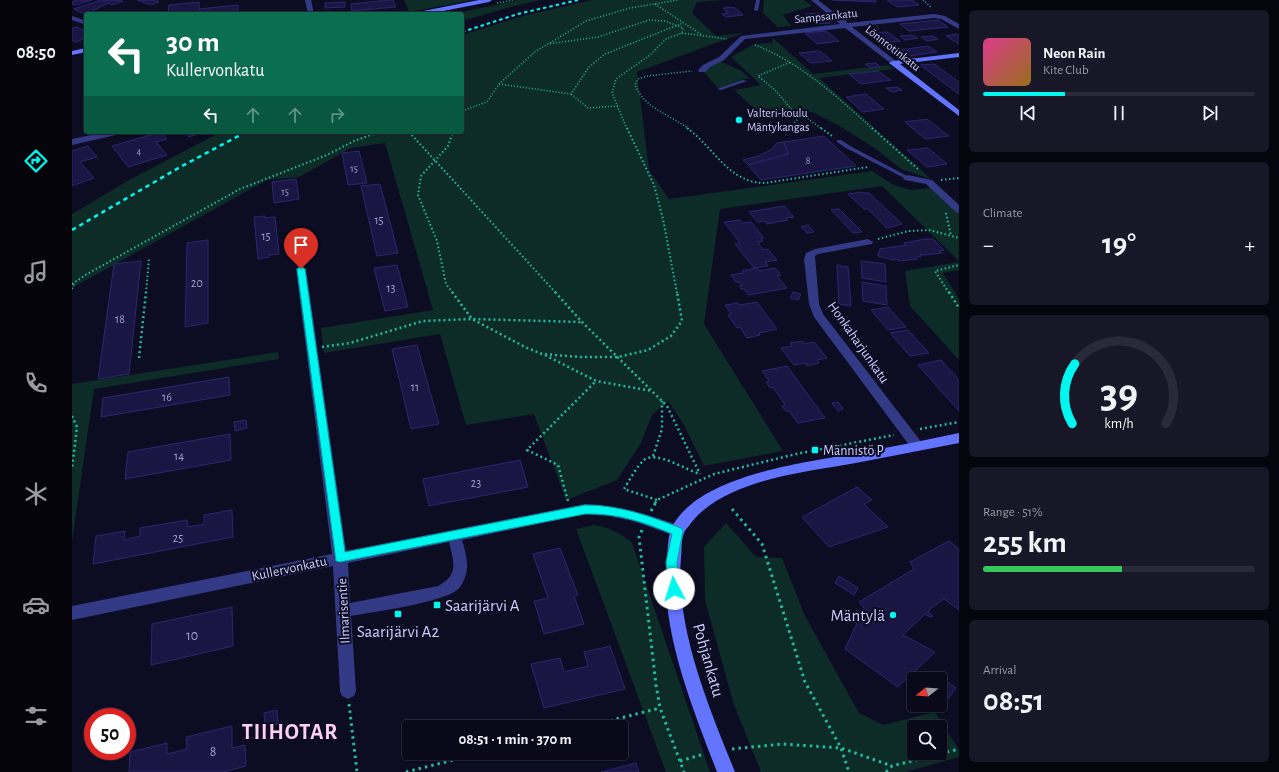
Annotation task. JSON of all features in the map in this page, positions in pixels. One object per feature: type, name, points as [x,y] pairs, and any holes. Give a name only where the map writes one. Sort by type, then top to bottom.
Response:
[{"type":"main road","points":[[428,12],[489,0]]},
{"type":"main road","points":[[72,53],[84,50]]},
{"type":"main road","points":[[893,63],[959,55]]},
{"type":"main road","name":"Lönnrotinkatu","points":[[893,63],[959,114]]},
{"type":"main road","points":[[678,531],[691,514],[706,501],[736,487],[775,474],[959,438]]},
{"type":"main road","name":"Pohjankatu","points":[[678,531],[672,562],[676,616],[689,669],[726,772]]},
{"type":"street","points":[[308,0],[311,12]]},
{"type":"street","name":"Lönnrotinkatu","points":[[814,0],[893,63]]},
{"type":"street","name":"Sampsankatu","points":[[737,41],[743,37],[762,34],[934,16],[943,17],[959,27]]},
{"type":"street","points":[[72,18],[84,22]]},
{"type":"street","points":[[702,70],[704,66],[719,61],[727,55],[737,41]]},
{"type":"street","points":[[72,142],[108,134]]},
{"type":"street","points":[[908,178],[929,182],[959,210]]},
{"type":"street","name":"Honkaharjunkatu","points":[[868,242],[815,252],[810,255],[809,259],[814,304],[818,315],[917,446]]},
{"type":"street","name":"Ilmarisentie","points":[[301,269],[340,558],[348,691]]},
{"type":"street","name":"Kullervonkatu","points":[[72,613],[585,510],[604,509],[647,519],[678,531]]},
{"type":"street","points":[[344,610],[441,592],[454,584],[460,571],[460,559],[454,536]]},
{"type":"lane","points":[[756,10],[758,0]]},
{"type":"lane","points":[[719,89],[745,81]]},
{"type":"lane","points":[[839,141],[908,178]]},
{"type":"path","points":[[464,110],[487,102],[499,84],[536,51],[586,21],[630,8],[678,0]]},
{"type":"path","points":[[655,4],[704,36]]},
{"type":"path","points":[[548,44],[598,37],[649,20],[678,24],[683,28],[682,33]]},
{"type":"path","points":[[571,94],[589,68],[605,54],[683,23]]},
{"type":"path","points":[[542,354],[580,357],[618,357],[648,350],[671,336],[682,321],[663,219],[654,184],[612,94],[616,79],[650,55],[666,39],[682,33],[737,41],[768,49],[792,62],[836,97],[923,173],[921,180]]},
{"type":"path","points":[[792,62],[758,76],[775,90],[799,118]]},
{"type":"path","points":[[702,70],[647,76],[638,79],[634,85],[637,95],[654,109],[674,119],[692,131],[728,167],[746,181],[765,183],[883,165]]},
{"type":"path","points":[[499,84],[571,94],[588,108],[618,106]]},
{"type":"path","points":[[788,129],[799,118],[807,118],[839,141]]},
{"type":"path","points":[[72,289],[73,284],[87,274],[240,188],[327,155],[354,141],[373,134]]},
{"type":"path","points":[[411,134],[582,322],[667,406],[700,474],[687,470],[668,460],[653,456],[644,460],[624,489],[657,500]]},
{"type":"path","points":[[452,134],[448,146],[421,176],[418,195],[437,241],[446,284],[472,319],[525,347],[596,381],[653,391]]},
{"type":"path","points":[[942,194],[951,236]]},
{"type":"path","points":[[868,242],[909,231],[929,230],[959,238]]},
{"type":"path","points":[[139,358],[150,259]]},
{"type":"path","points":[[959,265],[935,272],[959,308]]},
{"type":"path","points":[[312,347],[318,348],[350,344],[423,321],[472,319],[582,322]]},
{"type":"path","points":[[568,501],[558,465],[527,450],[596,381]]},
{"type":"path","points":[[653,456],[663,431],[664,417],[662,401]]},
{"type":"path","points":[[72,416],[77,426],[72,468]]},
{"type":"path","points":[[684,772],[660,708],[639,537],[657,500],[714,474],[796,454],[959,422]]},
{"type":"path","points":[[732,509],[762,544],[806,682],[840,748],[849,772]]},
{"type":"path","points":[[348,691],[357,772]]},
{"type":"path","points":[[612,720],[660,708]]},
{"type":"path","points":[[680,761],[717,750],[782,744],[840,748],[892,766]]},
{"type":"path","points":[[886,772],[892,766],[959,749]]},
{"type":"path","points":[[406,772],[454,760]]},
{"type":"green space","points":[[404,0],[473,0],[409,12]]},
{"type":"green space","points":[[518,0],[540,0],[464,20],[464,12],[462,12]]},
{"type":"green space","points":[[593,0],[723,0],[697,2],[692,13],[716,36],[743,33],[637,72],[649,170],[669,199],[872,171],[894,185],[910,190],[931,188],[959,213],[959,261],[882,186],[720,209],[704,324],[783,451],[704,466],[684,425],[668,401],[652,415],[641,443],[617,480],[566,500],[534,414],[466,425],[440,334],[324,353],[321,328],[433,310],[385,143],[351,148],[299,177],[267,180],[72,288],[72,214],[129,180],[217,134],[464,134],[464,34],[526,15]]},
{"type":"green space","points":[[764,0],[804,0],[812,6],[783,15],[791,26],[778,27],[763,13]]},
{"type":"green space","points":[[772,37],[813,74],[888,65],[894,69],[819,78],[931,179],[901,169],[876,149],[838,125],[812,112],[766,119],[734,90],[761,85],[731,57],[754,44],[773,43]]},
{"type":"green space","points":[[719,61],[740,70],[750,78],[740,80],[745,81],[719,89],[702,70]]},
{"type":"green space","points":[[959,262],[959,270],[943,273],[959,299],[959,360],[910,306],[905,271]]},
{"type":"green space","points":[[278,352],[279,359],[94,389],[72,541],[72,384]]},
{"type":"green space","points":[[726,523],[756,557],[782,558],[805,616],[859,713],[883,725],[935,712],[940,720],[907,720],[907,760],[947,760],[947,731],[959,750],[959,757],[906,772],[761,772],[734,705],[705,600],[704,547]]},
{"type":"green space","points":[[594,525],[614,531],[632,543],[710,772],[666,772],[576,529]]},
{"type":"building","points":[[77,0],[92,0],[76,5],[72,4],[72,2]]},
{"type":"building","points":[[101,0],[123,1],[112,5],[109,3],[89,12],[84,12],[84,14],[74,9]]},
{"type":"building","points":[[137,0],[153,0],[159,2],[151,5]]},
{"type":"building","points":[[380,0],[393,0],[396,7],[352,11],[351,4]]},
{"type":"building","points":[[832,0],[875,0],[876,2]]},
{"type":"building","points":[[887,0],[912,0],[919,5],[897,7]]},
{"type":"building","points":[[199,2],[199,9],[238,5],[238,12],[168,12],[169,5]]},
{"type":"building","points":[[345,2],[345,7],[325,8],[325,3]]},
{"type":"building","points":[[734,7],[743,15],[726,17],[722,14],[728,13],[723,8]]},
{"type":"building","points":[[819,13],[830,23],[817,24],[805,14]]},
{"type":"building","points":[[938,20],[948,27],[909,31],[900,24]]},
{"type":"building","points":[[76,27],[84,30],[84,39],[76,42],[72,40],[72,28]]},
{"type":"building","points":[[826,31],[839,41],[817,44],[805,33]]},
{"type":"building","points":[[887,32],[900,41],[885,43],[872,33]]},
{"type":"building","points":[[912,35],[918,38],[905,40],[900,36]]},
{"type":"building","points":[[959,35],[959,44],[946,36]]},
{"type":"building","points":[[933,36],[938,39],[927,41],[921,37]]},
{"type":"building","points":[[928,46],[937,52],[902,57],[893,51]]},
{"type":"building","points":[[820,51],[832,61],[811,63],[799,53]]},
{"type":"building","points":[[876,63],[880,67],[870,68],[865,64]]},
{"type":"building","points":[[934,64],[959,82],[959,94],[920,65]]},
{"type":"building","points":[[878,71],[891,80],[861,84],[849,74]]},
{"type":"building","points":[[897,87],[902,90],[892,92],[886,88]]},
{"type":"building","points":[[866,94],[884,109],[863,112],[846,97]]},
{"type":"building","points":[[927,119],[949,136],[925,139],[905,122]]},
{"type":"building","points":[[154,134],[163,134],[167,139],[156,142],[167,155],[128,167],[112,146]]},
{"type":"building","points":[[186,134],[197,134],[189,137]]},
{"type":"building","points":[[824,136],[856,166],[761,180],[748,165],[788,154],[784,142]]},
{"type":"building","points":[[784,142],[788,154],[748,165],[743,160],[758,156],[771,150],[777,143]]},
{"type":"building","points":[[88,146],[97,157],[80,162],[94,178],[72,186],[72,151]]},
{"type":"building","points":[[928,148],[947,164],[927,167],[907,150]]},
{"type":"building","points":[[359,151],[367,183],[348,185],[342,153]]},
{"type":"building","points":[[296,179],[299,199],[274,203],[272,182]]},
{"type":"building","points":[[380,184],[398,253],[377,256],[361,186]]},
{"type":"building","points":[[862,192],[869,193],[902,224],[887,228],[868,209],[864,209],[848,194]]},
{"type":"building","points":[[784,206],[794,217],[786,218],[788,220],[767,224],[765,221],[758,222],[749,212]]},
{"type":"building","points":[[839,209],[862,232],[853,233],[831,210]]},
{"type":"building","points":[[265,216],[265,218],[275,217],[279,254],[269,255],[269,257],[258,259],[254,217]]},
{"type":"building","points":[[740,220],[743,223],[751,222],[764,238],[761,239],[763,241],[758,242],[763,250],[768,249],[777,260],[765,262],[768,266],[754,268],[735,244],[740,243],[724,222]]},
{"type":"building","points":[[808,225],[814,232],[807,233],[801,227]]},
{"type":"building","points":[[933,239],[944,250],[939,251],[942,253],[920,254],[922,256],[916,257],[917,259],[899,261],[898,259],[892,260],[878,256],[880,249],[906,245],[904,243]]},
{"type":"building","points":[[208,240],[208,323],[185,327],[187,243]]},
{"type":"building","points":[[141,261],[129,374],[98,379],[114,264]]},
{"type":"building","points":[[861,261],[885,264],[886,282],[862,278]]},
{"type":"building","points":[[397,265],[408,307],[385,311],[374,268]]},
{"type":"building","points":[[837,265],[848,267],[851,306],[839,304]]},
{"type":"building","points":[[757,268],[759,271],[775,268],[781,275],[777,276],[787,288],[749,295],[744,289],[741,289],[739,286],[742,285],[739,282],[736,282],[731,275]]},
{"type":"building","points":[[862,282],[886,286],[887,305],[863,301]]},
{"type":"building","points":[[793,292],[801,294],[798,300],[790,298]]},
{"type":"building","points":[[757,302],[777,329],[759,333],[760,335],[747,338],[740,327],[737,328],[728,315],[731,314],[725,305],[738,303],[739,305]]},
{"type":"building","points":[[888,307],[906,327],[888,330],[871,310]]},
{"type":"building","points":[[908,330],[929,353],[910,356],[890,333]]},
{"type":"building","points":[[802,341],[804,344],[814,342],[827,358],[817,360],[819,363],[807,366],[805,363],[794,365],[781,348],[792,346],[790,343]]},
{"type":"building","points":[[417,345],[439,424],[411,429],[392,349]]},
{"type":"building","points":[[941,360],[959,380],[959,411],[918,365]]},
{"type":"building","points":[[787,366],[825,418],[798,423],[789,411],[786,411],[782,406],[785,405],[773,387],[770,388],[766,382],[769,381],[762,371]]},
{"type":"building","points":[[229,377],[230,395],[101,417],[103,398]]},
{"type":"building","points":[[838,402],[843,409],[838,411],[832,403]]},
{"type":"building","points":[[246,420],[247,428],[235,431],[234,422]]},
{"type":"building","points":[[230,434],[231,460],[125,479],[128,452]]},
{"type":"building","points":[[520,460],[528,487],[429,506],[423,479]]},
{"type":"building","points":[[857,487],[872,500],[864,504],[888,527],[829,547],[802,517]]},
{"type":"building","points":[[232,510],[233,537],[93,564],[96,536],[125,531],[124,540],[140,536],[140,528],[187,520],[188,527],[204,524],[204,515]]},
{"type":"building","name":"Mäntylä","points":[[949,541],[959,549],[959,610],[944,599],[928,612],[933,616],[930,617],[925,614],[903,635],[935,652],[914,672],[907,672],[907,678],[898,687],[845,649],[864,608],[859,602],[914,569],[910,562]]},
{"type":"building","points":[[560,548],[578,595],[574,596],[584,624],[544,634],[534,601],[548,598],[533,554]]},
{"type":"building","points":[[839,576],[858,588],[854,595],[835,583]]},
{"type":"building","points":[[232,607],[233,646],[151,665],[152,624]]},
{"type":"building","points":[[610,646],[625,689],[544,708],[531,664],[560,658],[564,672],[588,666],[584,652]]},
{"type":"building","points":[[947,682],[956,688],[947,700]]},
{"type":"building","points":[[277,710],[278,724],[265,727],[264,713]]},
{"type":"building","points":[[232,726],[232,748],[245,745],[246,766],[223,772],[129,772],[130,760],[136,760],[136,751],[167,743],[167,754],[187,749],[186,737]]},
{"type":"building","points":[[636,763],[639,772],[601,772]]},
{"type":"railway","points":[[464,31],[518,14],[578,0]]},
{"type":"railway","points":[[72,230],[182,166],[242,134]]},
{"type":"place","name":"Valteri-koulu Mäntykangas","points":[[739,120]]},
{"type":"place","name":"Männistö P","points":[[815,450]]},
{"type":"place","name":"Saarijärvi A","points":[[437,605]]},
{"type":"place","name":"Saarijärvi A2","points":[[398,614]]},
{"type":"place","name":"Mäntylä","points":[[893,615]]},
{"type":"district","name":"TIIHOTAR","points":[[290,731]]},
{"type":"route","points":[[301,269],[340,558],[585,510],[604,509],[647,519],[678,531],[672,562],[674,589]]}]
